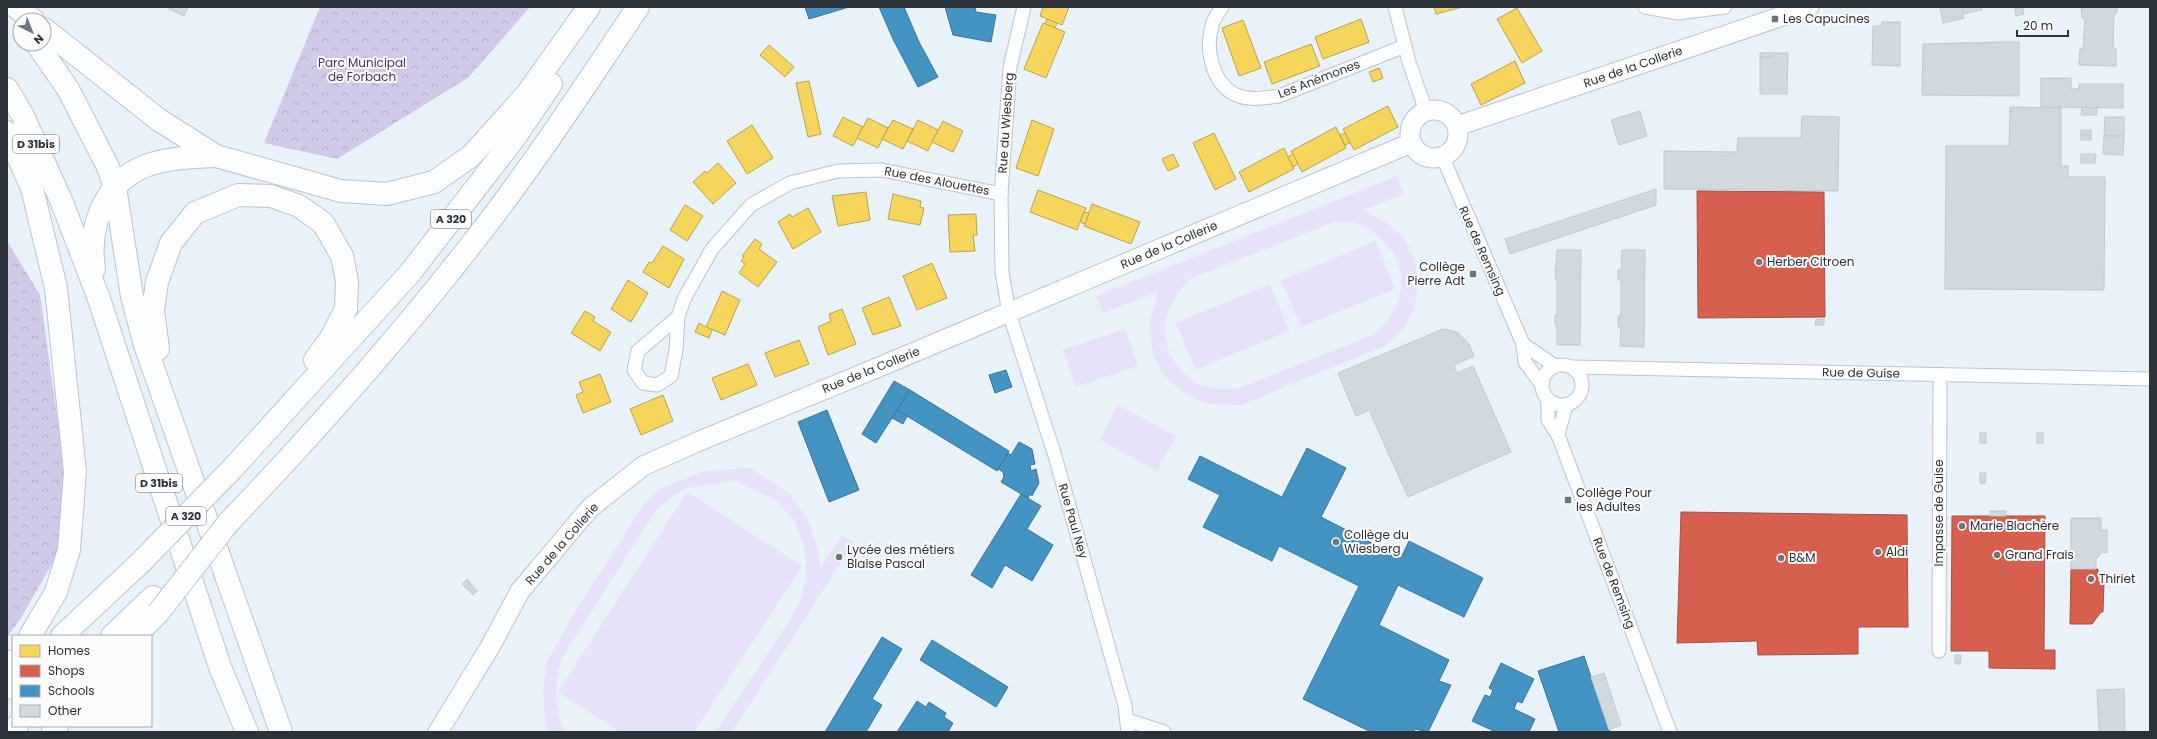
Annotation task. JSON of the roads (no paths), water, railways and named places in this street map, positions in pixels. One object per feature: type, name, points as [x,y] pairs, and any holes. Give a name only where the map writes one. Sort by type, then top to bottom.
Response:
[{"type":"highway","points":[[52,35],[159,120],[216,156],[341,192],[387,194],[434,182],[471,156],[527,94],[589,7]]},
{"type":"highway","name":"A 320","points":[[63,635],[139,564],[232,469],[410,273],[513,140],[602,7]]},
{"type":"highway","name":"A 320","points":[[156,605],[228,523],[363,376],[474,240],[547,141],[638,7]]},
{"type":"highway","name":"D 31bis","points":[[43,52],[68,89],[108,167],[115,187],[132,296],[145,346],[164,396],[192,483],[281,732]]},
{"type":"highway","name":"D 31bis","points":[[7,89],[22,114],[61,200],[99,299],[220,667],[247,732]]},
{"type":"highway","points":[[7,132],[32,188],[56,288],[75,472],[69,550],[56,592],[31,635]]},
{"type":"highway","points":[[99,299],[92,255],[93,232],[102,208],[121,178],[161,161],[216,156]]},
{"type":"highway","points":[[164,396],[153,310],[158,282],[170,243],[195,213],[238,195],[271,196],[299,206],[323,223],[342,256],[347,281],[346,309],[331,338],[306,372],[281,416]]},
{"type":"highway","points":[[113,635],[156,605]]},
{"type":"highway","points":[[137,635],[156,605]]},
{"type":"highway","points":[[220,667],[232,732]]},
{"type":"street","name":"Rue du Wiesberg","points":[[1010,312],[1002,272],[1001,194],[1010,67],[1024,7]]},
{"type":"street","name":"Les Anémones","points":[[1222,7],[1212,26],[1210,51],[1216,78],[1234,94],[1257,99],[1279,96],[1405,46]]},
{"type":"street","points":[[1395,7],[1405,46],[1426,111]]},
{"type":"street","points":[[1646,7],[1678,13],[1725,7]]},
{"type":"street","name":"Rue de la Collerie","points":[[1458,126],[1809,7]]},
{"type":"street","points":[[1436,110],[1445,112],[1458,126],[1459,136],[1457,145],[1443,158],[1434,159],[1424,157],[1417,152],[1411,143],[1410,134],[1412,124],[1417,116],[1426,111],[1436,110]]},
{"type":"street","name":"Rue de la Collerie","points":[[438,732],[490,647],[520,591],[590,508],[643,466],[696,442],[1010,312],[1411,143]]},
{"type":"street","name":"Rue de Remsing","points":[[1443,158],[1523,344],[1525,362],[1542,385]]},
{"type":"street","name":"Rue des Alouettes","points":[[678,317],[638,351],[634,370],[643,383],[657,385],[671,376],[676,350],[678,317],[684,299],[712,250],[751,205],[790,183],[838,172],[882,170],[1001,194]]},
{"type":"street","name":"Rue Paul Ney","points":[[1010,312],[1057,463],[1126,706],[1128,726]]},
{"type":"street","points":[[1523,344],[1555,366]]},
{"type":"street","points":[[1566,365],[1572,367],[1579,374],[1582,380],[1582,390],[1578,398],[1566,405],[1553,403],[1543,392],[1542,385],[1546,373],[1555,366],[1566,365]]},
{"type":"street","name":"Rue de Guise","points":[[1572,367],[2150,379]]},
{"type":"street","name":"Impasse de Guise","points":[[1939,651],[1940,375]]},
{"type":"street","name":"Rue de Remsing","points":[[1548,399],[1548,420],[1558,435],[1670,732]]},
{"type":"street","points":[[1558,435],[1566,405]]},
{"type":"street","points":[[1128,726],[1164,732]]},
{"type":"place","name":"Les Capucines","points":[[1775,19]]},
{"type":"place","name":"Herber Citroen","points":[[1759,262]]},
{"type":"place","name":"Collège Pierre Adt","points":[[1473,274]]},
{"type":"place","name":"Collège Pour les Adultes","points":[[1568,500]]},
{"type":"place","name":"Marie Blachère","points":[[1962,526]]},
{"type":"place","name":"Collège du Wiesberg","points":[[1336,542]]},
{"type":"place","name":"Aldi","points":[[1878,552]]},
{"type":"place","name":"Grand Frais","points":[[1997,555]]},
{"type":"place","name":"Lycée des métiers Blaise Pascal","points":[[839,557]]},
{"type":"place","name":"B&M","points":[[1781,558]]},
{"type":"place","name":"Thiriet","points":[[2091,579]]},
{"type":"park label","name":"Parc Municipal de Forbach","points":[[362,70]]}]
